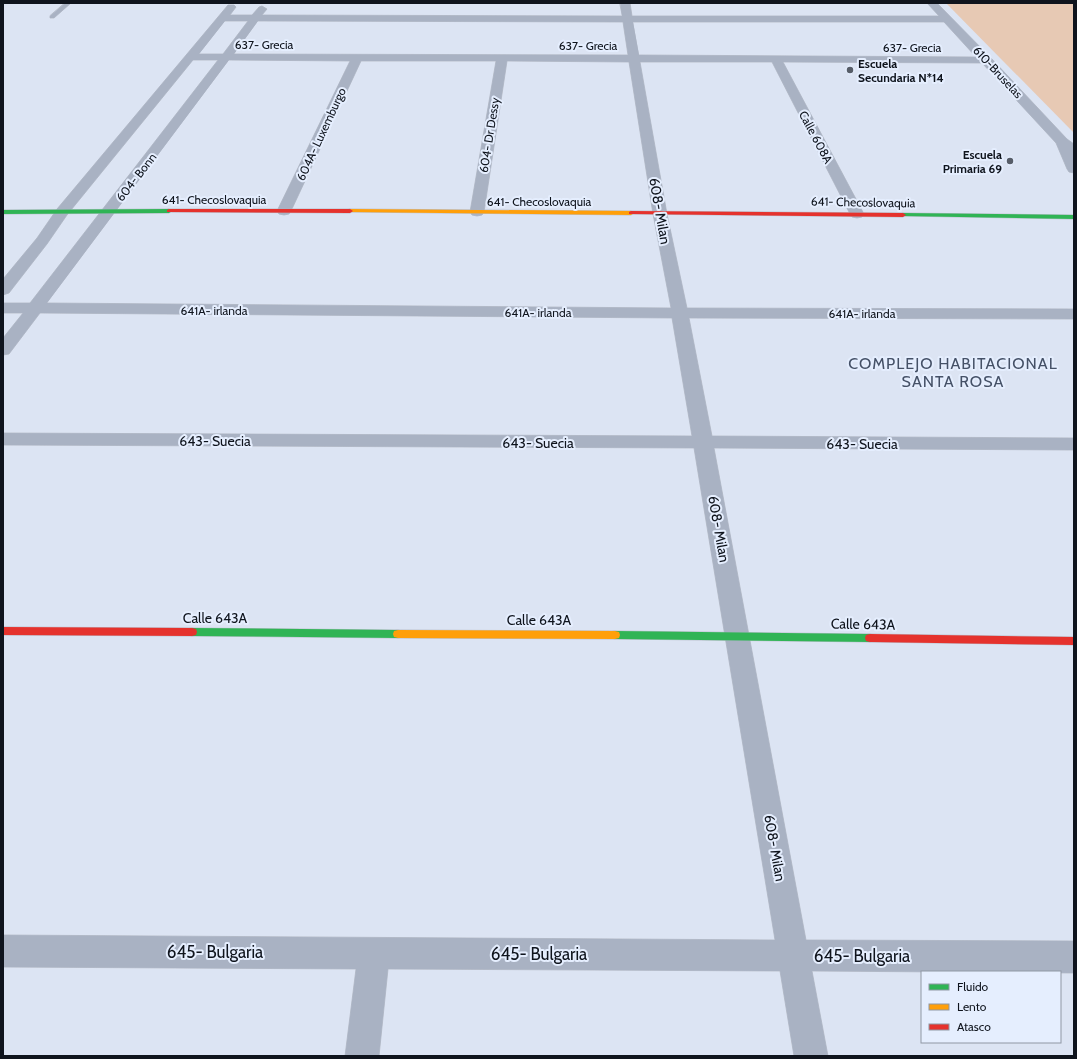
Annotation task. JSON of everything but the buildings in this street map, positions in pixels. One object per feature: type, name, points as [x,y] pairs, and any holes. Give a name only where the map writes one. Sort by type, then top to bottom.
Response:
[{"type":"street","points":[[3,290],[42,241],[62,212],[234,3]]},
{"type":"street","name":"604- Bonn","points":[[3,350],[188,109],[266,3]]},
{"type":"street","name":"610-Bruselas","points":[[932,3],[987,60],[1062,142],[1074,150]]},
{"type":"street","points":[[222,18],[627,11],[947,19]]},
{"type":"street","name":"608- Milan","points":[[627,11],[660,214],[704,444],[812,1056]]},
{"type":"street","name":"637- Grecia","points":[[190,57],[987,60]]},
{"type":"street","name":"604A- Luxemburgo","points":[[284,211],[357,57]]},
{"type":"street","name":"604- Dr Dessy","points":[[477,212],[502,58]]},
{"type":"street","name":"Calle 608A","points":[[776,59],[856,214]]},
{"type":"street","points":[[148,109],[188,109]]},
{"type":"street","name":"610-Bruselas","points":[[1062,142],[1074,169]]},
{"type":"street","name":"641- Checoslovaquia","points":[[3,212],[284,211],[856,214],[1074,217]]},
{"type":"street","name":"641A- irlanda","points":[[3,308],[680,313],[1074,314]]},
{"type":"street","name":"643- Suecia","points":[[3,439],[704,444],[1074,444]]},
{"type":"street","name":"Calle 643A","points":[[3,631],[738,636],[1074,641]]},
{"type":"street","name":"645- Bulgaria","points":[[3,951],[1074,957]]},
{"type":"street","points":[[362,1056],[374,953]]},
{"type":"lane","points":[[52,17],[68,3]]},
{"type":"shaded area","points":[[946,3],[1074,3],[1074,133]]},
{"type":"traffic: fast","points":[[3,212],[169,211]]},
{"type":"traffic: fast","points":[[903,215],[1074,217]]},
{"type":"traffic: fast","points":[[192,632],[398,634]]},
{"type":"traffic: fast","points":[[615,635],[870,638]]},
{"type":"traffic: slow","points":[[350,211],[631,213]]},
{"type":"traffic: slow","points":[[398,634],[615,635]]},
{"type":"traffic: jam","points":[[169,211],[350,211]]},
{"type":"traffic: jam","points":[[631,213],[903,215]]},
{"type":"traffic: jam","points":[[3,631],[192,632]]},
{"type":"traffic: jam","points":[[870,638],[1074,641]]},
{"type":"place","name":"Escuela Secundaria N*14","points":[[850,70]]},
{"type":"place","name":"Escuela Primaria 69","points":[[1010,161]]},
{"type":"district","name":"COMPLEJO HABITACIONAL SANTA ROSA","points":[[953,372]]}]
